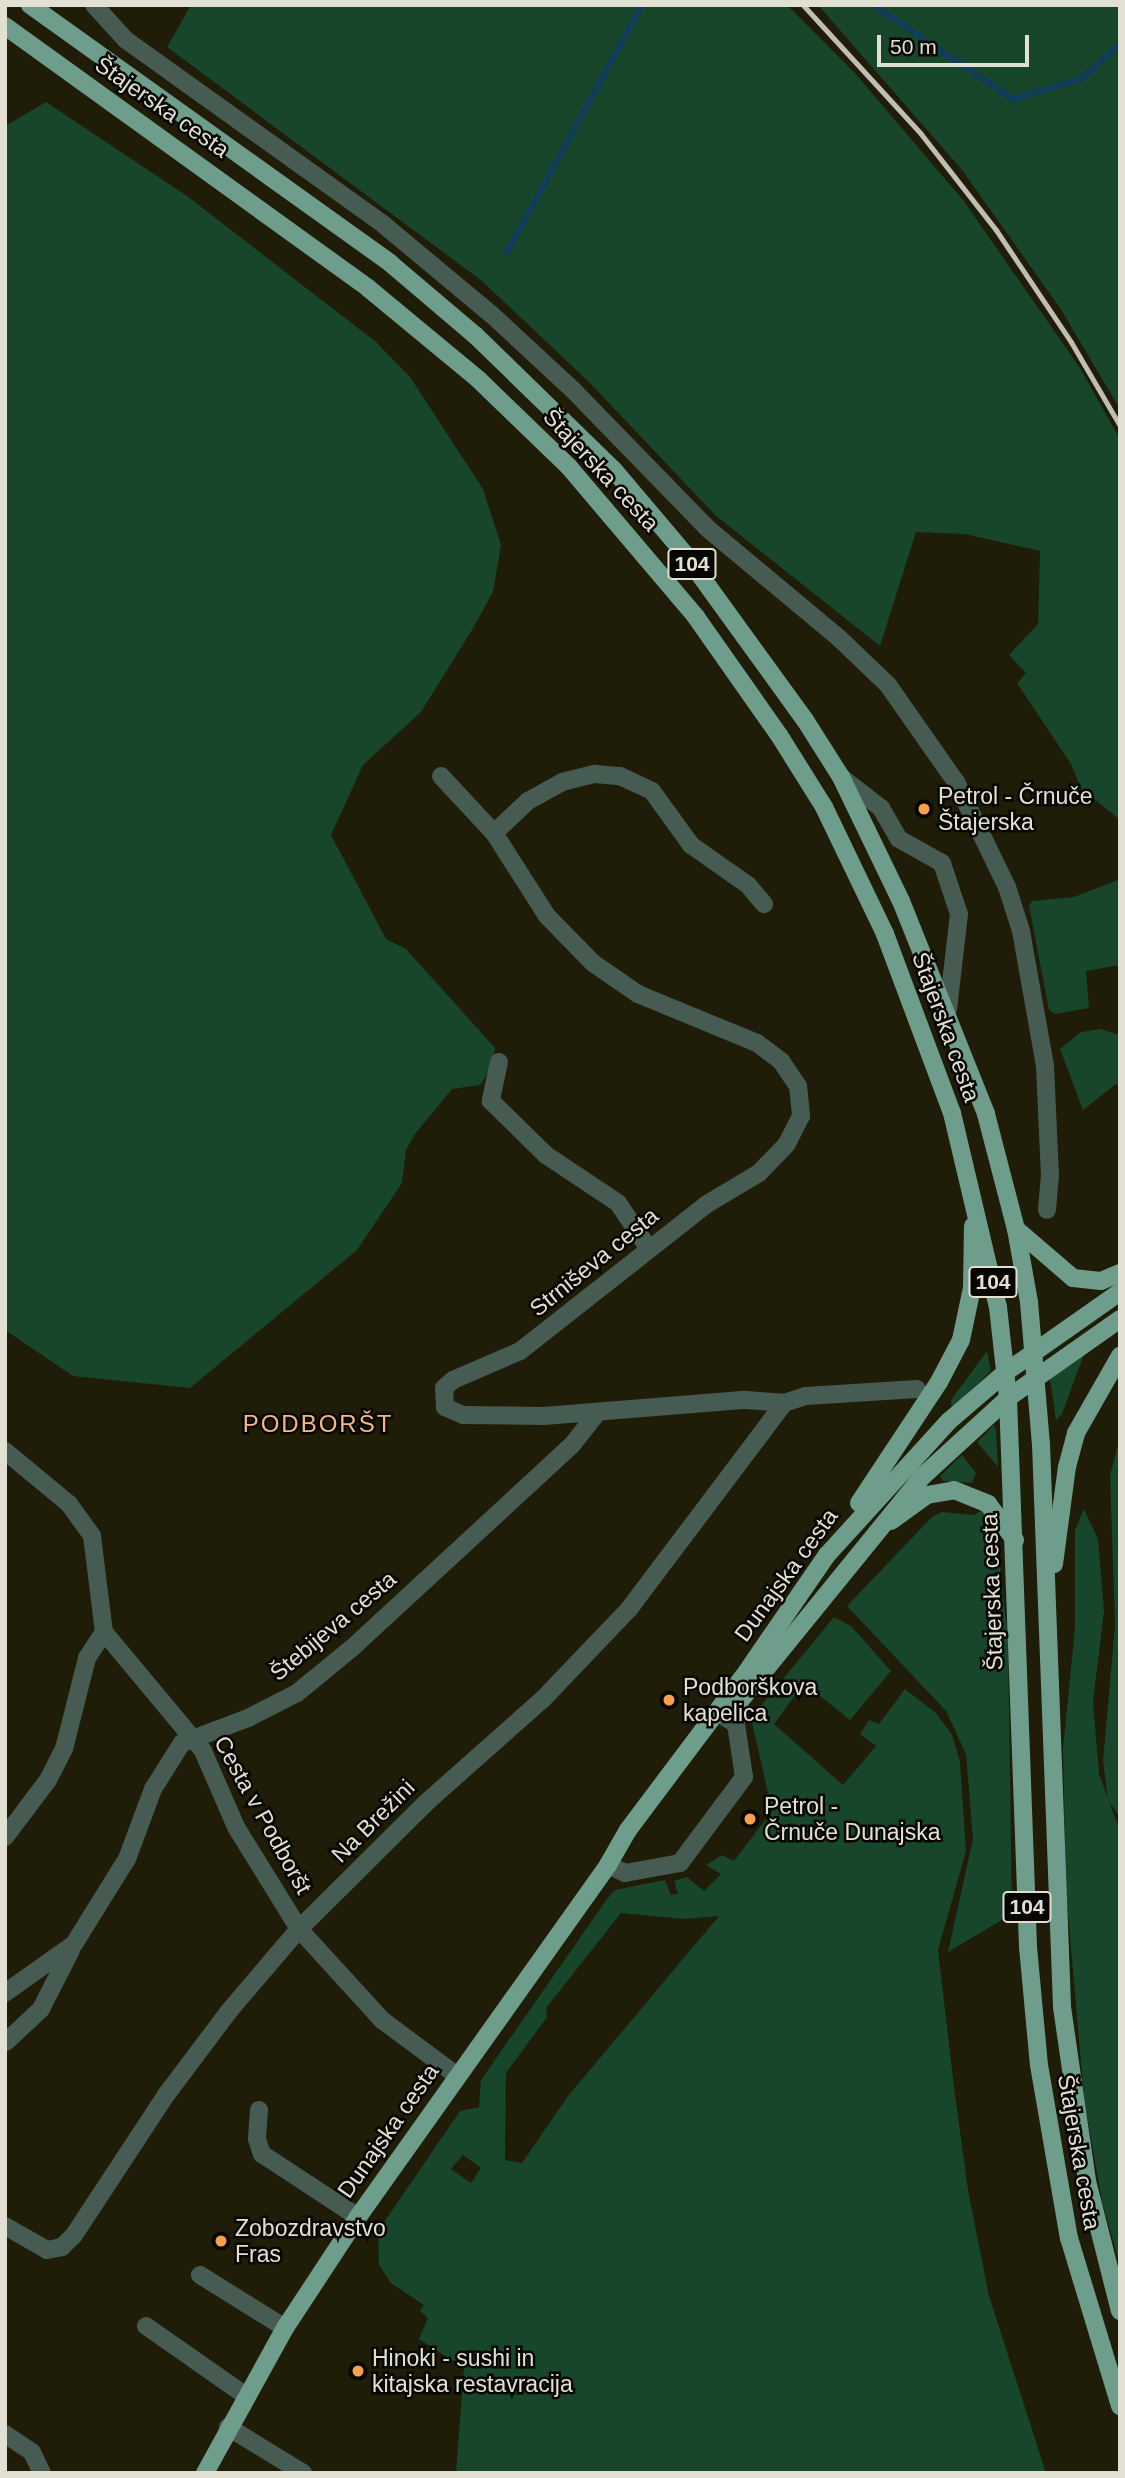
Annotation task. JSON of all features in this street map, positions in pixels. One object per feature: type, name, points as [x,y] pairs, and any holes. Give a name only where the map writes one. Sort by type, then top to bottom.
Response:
[{"type":"main road","name":"Štajerska cesta","points":[[30,5],[380,256],[475,335],[551,406],[613,469],[684,553],[841,777],[947,1009],[986,1114],[1016,1229],[1037,1377],[1064,2030],[1087,2181],[1120,2311]]},
{"type":"main road","name":"Štajerska cesta","points":[[5,26],[368,288],[478,379],[569,467],[640,547],[723,653],[824,807],[912,999],[952,1113],[998,1307],[1008,1398],[1028,1936],[1039,2065],[1069,2238],[1120,2406]]},
{"type":"main road","points":[[827,1555],[939,1382],[961,1340],[972,1288],[973,1194]]},
{"type":"main road","points":[[1016,1229],[1073,1278],[1101,1281],[1120,1273]]},
{"type":"main road","name":"Dunajska cesta","points":[[205,2473],[285,2328],[358,2217],[456,2075],[608,1865],[628,1830],[727,1699],[827,1555],[915,1457],[1006,1372],[1120,1292]]},
{"type":"main road","name":"Dunajska cesta","points":[[608,1865],[637,1837],[726,1718],[923,1476],[1008,1398],[1120,1319]]},
{"type":"main road","points":[[1048,1616],[1067,1468],[1090,1403],[1120,1356]]},
{"type":"main road","points":[[872,1536],[927,1495],[954,1490],[988,1504],[1015,1540]]},
{"type":"street","points":[[94,5],[126,40],[384,225],[491,314],[573,390],[707,528],[839,638],[888,685],[956,782],[1007,887],[1021,932],[1045,1066],[1050,1175],[1046,1210]]},
{"type":"street","points":[[494,832],[528,801],[562,782],[594,774],[620,776],[652,791],[691,845],[748,885],[764,904]]},
{"type":"street","name":"Strniševa cesta","points":[[441,776],[494,832],[547,916],[593,963],[668,1009],[757,1044],[781,1060],[798,1086],[801,1116],[787,1144],[759,1173],[649,1249],[537,1339],[453,1380],[444,1388],[442,1397],[452,1413],[598,1412],[745,1399],[783,1403],[806,1396],[917,1390]]},
{"type":"street","points":[[841,777],[881,808],[899,839],[942,863],[959,914],[947,1009]]},
{"type":"street","points":[[499,1062],[491,1101],[546,1155],[618,1203],[649,1249]]},
{"type":"street","name":"Na Brežini","points":[[5,2226],[47,2250],[62,2247],[74,2235],[198,2050],[299,1929],[428,1801],[543,1699],[629,1609],[783,1403]]},
{"type":"street","name":"Štebijeva cesta","points":[[5,1993],[74,1944],[128,1859],[153,1789],[175,1750],[192,1738],[248,1718],[306,1685],[572,1445],[598,1412]]},
{"type":"street","points":[[5,1451],[69,1504],[92,1536],[104,1632],[87,1658],[64,1749],[48,1780],[5,1837]]},
{"type":"street","name":"Cesta v Podboršt","points":[[104,1632],[192,1738],[236,1827],[299,1929],[382,2020],[456,2075]]},
{"type":"street","points":[[608,1865],[625,1873],[680,1863],[744,1777],[736,1724],[726,1718]]},
{"type":"street","points":[[6,2042],[41,2009],[74,1944]]},
{"type":"street","points":[[259,2110],[257,2139],[262,2154],[358,2217]]},
{"type":"street","points":[[200,2275],[285,2328]]},
{"type":"street","points":[[146,2326],[246,2396]]},
{"type":"street","points":[[228,2427],[303,2473]]},
{"type":"street","points":[[5,2434],[32,2452],[42,2473]]},
{"type":"green space","points":[[191,5],[787,5],[854,72],[963,200],[1080,368],[1120,439],[1120,820],[1081,788],[1071,764],[1017,683],[1026,673],[1009,655],[1038,624],[1040,551],[965,534],[916,532],[880,646],[715,515],[590,383],[482,281],[167,47]]},
{"type":"green space","points":[[818,5],[1120,5],[1120,409],[1060,308],[962,170]]},
{"type":"green space","points":[[46,102],[187,196],[376,342],[410,377],[483,489],[501,545],[493,592],[472,630],[421,712],[363,765],[331,835],[386,939],[406,949],[495,1048],[493,1065],[480,1085],[452,1089],[415,1134],[406,1150],[402,1183],[357,1250],[190,1388],[73,1376],[5,1330],[5,126]]},
{"type":"green space","points":[[1120,879],[1120,965],[1086,971],[1089,1008],[1055,1014],[1049,1010],[1029,906],[1032,901],[1074,897]]},
{"type":"green space","points":[[1100,1029],[1120,1035],[1120,1087],[1116,1084],[1083,1110],[1060,1049],[1081,1032]]},
{"type":"green space","points":[[987,1351],[991,1371],[952,1408],[951,1400]]},
{"type":"green space","points":[[1084,1354],[1062,1414],[1056,1420],[1050,1379]]},
{"type":"green space","points":[[994,1425],[996,1430],[998,1467],[977,1442]]},
{"type":"green space","points":[[1120,1438],[1120,1817],[1108,1800],[1103,1761],[1115,1625],[1110,1475]]},
{"type":"green space","points":[[962,1455],[976,1473],[972,1483],[943,1481],[940,1476]]},
{"type":"green space","points":[[1084,1509],[1098,1539],[1104,1611],[1093,1702],[1099,1774],[1120,1831],[1120,2265],[1102,2202],[1084,2097],[1066,1890],[1063,1748],[1075,1628],[1075,1530]]},
{"type":"green space","points":[[982,1510],[996,1530],[1008,1638],[1012,1914],[948,1952],[973,1839],[966,1754],[946,1711],[847,1606],[932,1517],[942,1512],[974,1515]]},
{"type":"green space","points":[[834,1617],[851,1626],[891,1671],[850,1720],[804,1683],[774,1724],[843,1785],[876,1746],[860,1734],[869,1720],[879,1724],[905,1689],[936,1713],[952,1735],[960,1762],[966,1851],[938,1950],[954,2087],[968,2190],[989,2296],[1046,2473],[456,2473],[464,2368],[419,2339],[428,2318],[420,2311],[424,2305],[391,2283],[379,2265],[378,2231],[460,2111],[479,2107],[481,2080],[615,1890],[665,1880],[671,1895],[678,1894],[674,1881],[687,1877],[704,1891],[721,1874],[706,1865],[722,1855],[734,1861],[772,1811],[751,1718]],"holes":[[[621,1913],[684,1919],[719,1916],[568,2096],[522,2163],[505,2160],[506,2073],[547,2017],[546,2008]],[[463,2155],[481,2168],[471,2183],[451,2169]]]},
{"type":"waterway","points":[[507,252],[642,5]]},
{"type":"waterway","points":[[873,5],[1013,99],[1081,79],[1120,44]]},
{"type":"railway","points":[[803,5],[921,134],[996,230],[1071,342],[1120,426]]},
{"type":"place","name":"Petrol - Črnuče Štajerska","points":[[924,809]]},
{"type":"place","name":"Podborškova kapelica","points":[[669,1700]]},
{"type":"place","name":"Petrol - Črnuče Dunajska","points":[[750,1819]]},
{"type":"place","name":"Zobozdravstvo Fras","points":[[221,2241]]},
{"type":"place","name":"Hinoki - sushi in kitajska restavracija","points":[[358,2371]]},
{"type":"district","name":"PODBORŠT","points":[[318,1424]]}]
